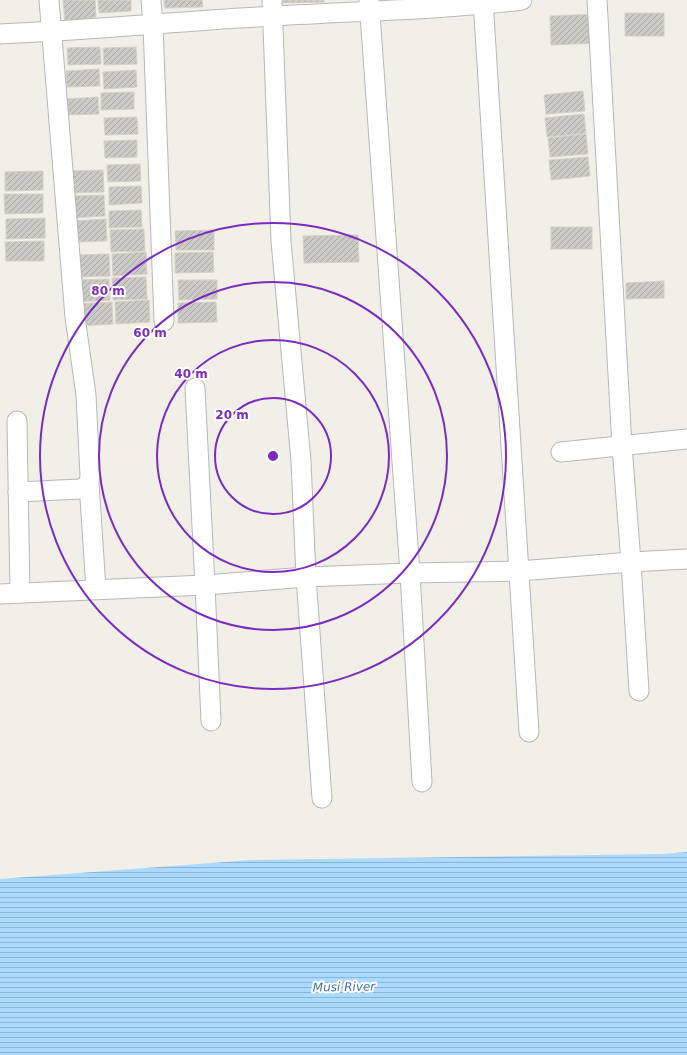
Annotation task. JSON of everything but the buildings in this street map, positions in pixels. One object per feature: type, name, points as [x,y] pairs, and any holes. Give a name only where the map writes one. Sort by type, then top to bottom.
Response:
[{"type":"street","points":[[49,0],[75,317],[86,395],[90,476],[89,483],[96,589]]},
{"type":"street","points":[[151,0],[164,321]]},
{"type":"street","points":[[0,34],[153,25],[272,8],[522,0]]},
{"type":"street","points":[[597,0],[622,446],[639,691]]},
{"type":"street","points":[[483,2],[529,732]]},
{"type":"street","points":[[369,5],[410,573],[422,782]]},
{"type":"street","points":[[272,8],[280,241],[301,461],[306,577],[322,798]]},
{"type":"street","points":[[195,388],[211,721]]},
{"type":"street","points":[[17,421],[20,593]]},
{"type":"street","points":[[561,452],[687,439]]},
{"type":"street","points":[[18,492],[80,489],[86,487],[89,483]]},
{"type":"street","points":[[0,594],[205,585],[306,577],[519,571],[687,559]]},
{"type":"water","name":"Musi River","points":[[687,852],[687,1055],[0,1055],[0,879],[251,860],[663,854]]}]
